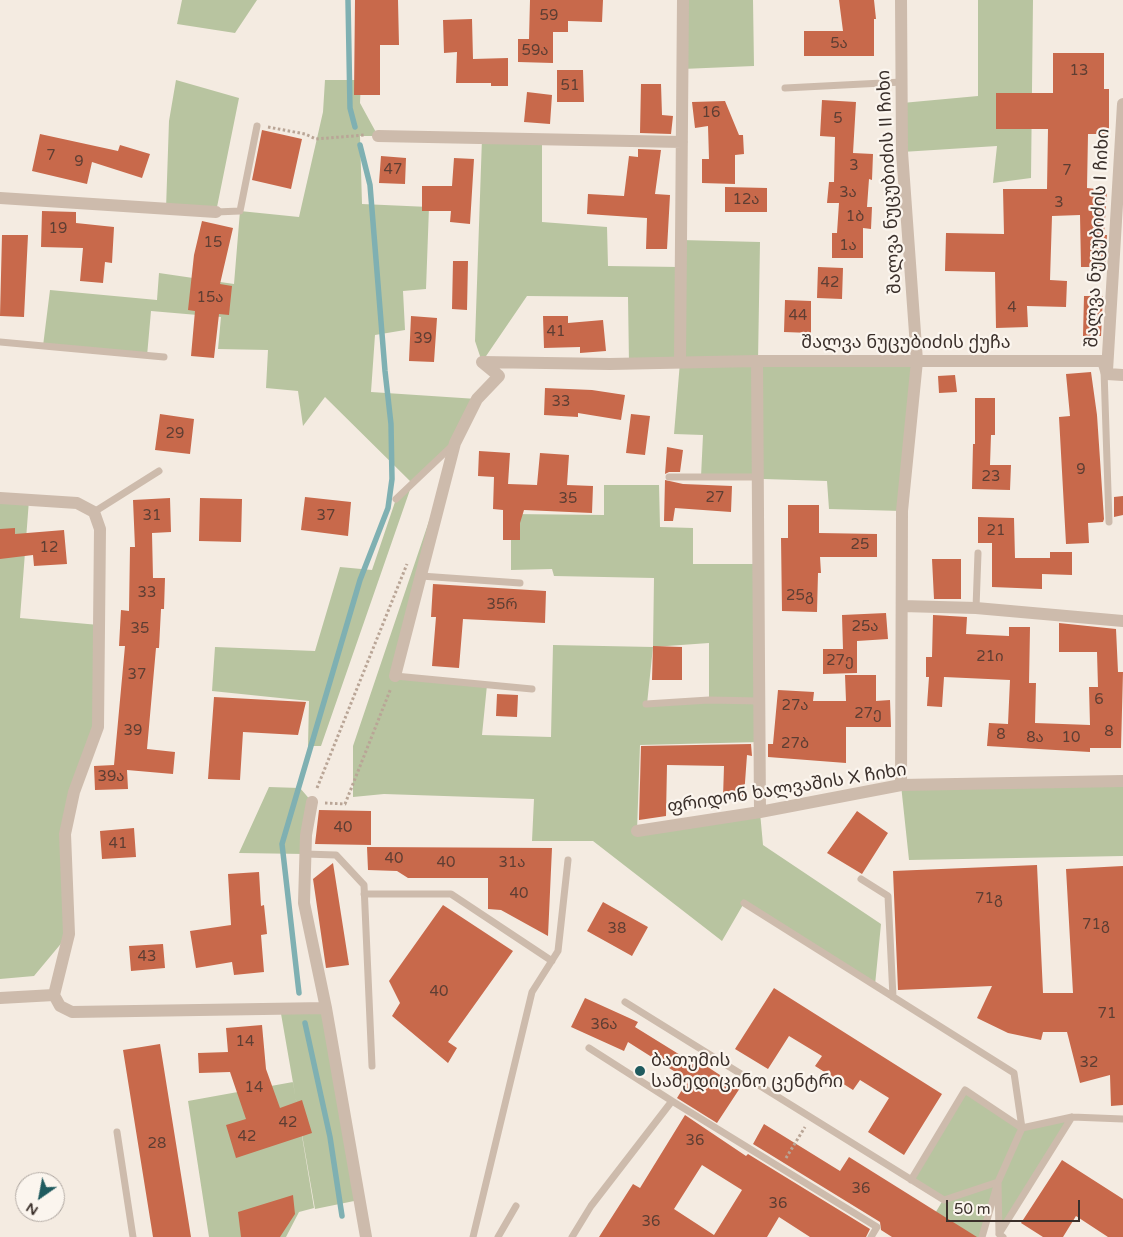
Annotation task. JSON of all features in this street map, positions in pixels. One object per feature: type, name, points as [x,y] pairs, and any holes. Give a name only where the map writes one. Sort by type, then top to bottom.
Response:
[{"type":"street","points":[[680,362],[683,0]]},
{"type":"street","name":"შალვა ნუცუბიძის II ჩიხი","points":[[900,785],[902,511],[917,361],[902,152],[901,0]]},
{"type":"street","name":"შალვა ნუცუბიძის I ჩიხი","points":[[1105,367],[1123,104]]},
{"type":"street","points":[[378,136],[682,142]]},
{"type":"street","points":[[0,198],[216,212]]},
{"type":"street","points":[[757,361],[760,812]]},
{"type":"street","name":"შალვა ნუცუბიძის ქუჩა","points":[[455,443],[477,399],[499,376],[482,362],[610,364],[757,361],[917,361],[1105,367],[1123,375]]},
{"type":"street","points":[[395,676],[455,443]]},
{"type":"street","points":[[0,498],[77,503],[94,512],[100,529],[98,727],[74,792],[64,834],[69,934],[54,995],[60,1006],[72,1012],[326,1008]]},
{"type":"street","points":[[902,606],[976,608],[1123,621]]},
{"type":"street","name":"ფრიდონ ხალვაშის X ჩიხი","points":[[637,831],[760,812],[900,785],[1123,781]]},
{"type":"street","points":[[312,802],[306,835],[304,903],[326,1008],[366,1237]]},
{"type":"street","points":[[0,998],[54,995]]},
{"type":"lane","points":[[785,88],[902,82]]},
{"type":"lane","points":[[216,212],[240,211],[258,126]]},
{"type":"lane","points":[[0,342],[164,358]]},
{"type":"lane","points":[[1105,367],[1109,522]]},
{"type":"lane","points":[[396,499],[455,443]]},
{"type":"lane","points":[[94,512],[159,471]]},
{"type":"lane","points":[[669,477],[758,477]]},
{"type":"lane","points":[[976,608],[978,553]]},
{"type":"lane","points":[[421,576],[520,583]]},
{"type":"lane","points":[[395,676],[532,689]]},
{"type":"lane","points":[[646,704],[709,700],[759,701]]},
{"type":"lane","points":[[305,854],[336,855],[364,885],[372,1066]]},
{"type":"lane","points":[[473,1237],[532,992],[558,951],[568,860]]},
{"type":"lane","points":[[861,879],[888,896],[893,997]]},
{"type":"lane","points":[[364,894],[451,894],[552,961]]},
{"type":"lane","points":[[744,902],[1014,1073],[1022,1128],[998,1182],[982,1237]]},
{"type":"lane","points":[[625,1002],[944,1200],[998,1182]]},
{"type":"lane","points":[[589,1048],[877,1227],[871,1237]]},
{"type":"lane","points":[[911,1180],[966,1090],[1022,1128],[1072,1118],[1123,1119]]},
{"type":"lane","points":[[572,1237],[591,1206],[672,1101]]},
{"type":"lane","points":[[1001,1236],[1072,1118]]},
{"type":"lane","points":[[117,1132],[133,1237]]},
{"type":"lane","points":[[998,1182],[1001,1236]]},
{"type":"lane","points":[[498,1237],[516,1206]]},
{"type":"path","points":[[258,126],[305,134],[316,139],[378,136]]},
{"type":"path","points":[[395,676],[345,804],[312,802],[407,563]]},
{"type":"path","points":[[781,1167],[811,1118]]},
{"type":"green space","points":[[182,0],[257,0],[235,33],[177,24]]},
{"type":"green space","points":[[683,0],[753,0],[754,66],[682,69]]},
{"type":"green space","points":[[978,0],[1033,0],[1031,178],[993,183],[997,146],[902,152],[902,103],[978,96]]},
{"type":"green space","points":[[176,80],[239,98],[216,212],[166,209],[169,121]]},
{"type":"green space","points":[[325,80],[361,80],[360,103],[378,136],[360,136],[362,204],[429,207],[426,289],[403,291],[405,330],[375,335],[371,392],[477,399],[455,444],[412,484],[321,746],[308,746],[309,701],[212,691],[215,647],[315,651],[340,567],[372,570],[396,499],[412,483],[325,397],[303,426],[298,391],[266,388],[268,350],[218,349],[221,317],[151,311],[147,356],[43,346],[50,290],[157,300],[159,273],[234,284],[240,211],[299,217],[323,112]]},
{"type":"green space","points":[[482,138],[542,139],[542,222],[607,227],[608,266],[680,267],[681,240],[760,242],[758,361],[917,361],[902,511],[829,509],[827,481],[701,477],[703,435],[674,434],[680,362],[629,363],[628,297],[527,296],[482,362],[475,341]]},
{"type":"green space","points":[[454,447],[395,676],[487,685],[482,735],[551,737],[553,645],[653,647],[654,578],[554,576],[552,569],[511,570],[511,514],[604,515],[604,485],[659,485],[660,527],[693,528],[693,564],[759,564],[760,742],[640,745],[637,831],[760,812],[763,845],[881,924],[875,985],[744,903],[722,941],[593,841],[532,841],[534,799],[384,794],[353,797],[353,746]],"holes":[[[709,643],[709,700],[647,704],[653,647]]]},
{"type":"green space","points":[[0,498],[29,500],[20,618],[99,625],[98,727],[65,834],[69,934],[34,976],[0,979]]},
{"type":"green space","points":[[1123,781],[1123,856],[909,860],[901,785]]},
{"type":"green space","points":[[269,787],[300,788],[312,802],[305,854],[239,853]]},
{"type":"green space","points":[[280,1008],[326,1008],[359,1200],[315,1209]]},
{"type":"green space","points":[[293,1082],[314,1208],[299,1212],[286,1237],[209,1237],[188,1101]]},
{"type":"green space","points":[[965,1090],[1022,1128],[1072,1117],[999,1234],[998,1185],[982,1237],[921,1237],[943,1200],[911,1180]]},
{"type":"building","points":[[355,0],[398,0],[399,45],[380,45],[380,95],[354,95]]},
{"type":"building","points":[[530,0],[603,0],[602,22],[568,21],[568,32],[553,32],[553,63],[518,62],[518,39],[529,39]]},
{"type":"building","points":[[839,0],[874,0],[876,19],[874,19],[874,56],[804,56],[804,31],[843,31]]},
{"type":"building","points":[[472,19],[473,59],[508,58],[508,86],[491,86],[491,83],[456,83],[457,52],[444,53],[443,20]]},
{"type":"building","points":[[1053,53],[1104,53],[1104,89],[1109,89],[1109,134],[1088,134],[1087,188],[1107,190],[1104,235],[1107,235],[1105,267],[1081,267],[1080,215],[1052,216],[1050,280],[1067,281],[1066,307],[1027,306],[1028,327],[996,328],[995,272],[945,271],[946,233],[1004,234],[1003,189],[1047,189],[1048,129],[996,129],[996,93],[1053,93]]},
{"type":"building","points":[[557,70],[583,70],[584,102],[557,102]]},
{"type":"building","points":[[641,84],[661,84],[662,115],[673,116],[671,134],[640,133]]},
{"type":"building","points":[[527,92],[552,95],[550,124],[524,122]]},
{"type":"building","points":[[822,100],[856,102],[853,153],[873,154],[872,180],[869,179],[867,207],[872,207],[871,229],[863,228],[863,258],[832,258],[832,233],[837,233],[839,203],[827,203],[829,182],[834,182],[835,137],[820,136]]},
{"type":"building","points":[[725,101],[739,135],[743,135],[744,154],[735,155],[735,184],[702,183],[702,159],[709,159],[708,126],[695,128],[692,102]]},
{"type":"building","points":[[262,130],[302,139],[291,189],[252,180]]},
{"type":"building","points":[[40,134],[118,151],[120,145],[150,154],[142,178],[92,162],[87,184],[32,171]]},
{"type":"building","points":[[638,149],[661,150],[655,194],[670,195],[667,249],[646,249],[647,218],[587,214],[588,194],[624,196],[629,156],[638,157]]},
{"type":"building","points":[[381,156],[406,158],[405,184],[379,183]]},
{"type":"building","points":[[454,158],[474,159],[470,224],[450,222],[451,211],[422,211],[422,186],[452,186]]},
{"type":"building","points":[[725,187],[767,188],[767,212],[725,212]]},
{"type":"building","points":[[42,211],[76,212],[76,223],[114,227],[112,263],[105,262],[103,283],[80,281],[83,248],[41,247]]},
{"type":"building","points":[[202,221],[233,228],[220,284],[232,286],[229,315],[219,314],[214,358],[191,356],[195,311],[188,310],[194,255]]},
{"type":"building","points":[[2,235],[28,235],[24,317],[0,316]]},
{"type":"building","points":[[453,261],[468,261],[467,310],[452,309]]},
{"type":"building","points":[[818,267],[843,268],[842,299],[817,298]]},
{"type":"building","points":[[1084,296],[1103,296],[1101,336],[1083,336]]},
{"type":"building","points":[[785,300],[811,301],[811,333],[784,332]]},
{"type":"building","points":[[411,316],[437,318],[434,362],[409,361]]},
{"type":"building","points":[[543,316],[568,316],[568,323],[603,320],[606,351],[580,353],[580,347],[544,348]]},
{"type":"building","points":[[1091,372],[1097,415],[1104,519],[1103,522],[1088,523],[1089,543],[1066,544],[1059,417],[1070,416],[1066,374]]},
{"type":"building","points":[[955,375],[957,392],[939,393],[938,376]]},
{"type":"building","points":[[545,388],[592,390],[625,395],[621,420],[578,413],[578,417],[544,415]]},
{"type":"building","points":[[975,398],[995,398],[995,435],[991,435],[990,465],[1011,465],[1010,490],[972,489],[973,444],[975,444]]},
{"type":"building","points":[[160,414],[194,419],[190,454],[155,450]]},
{"type":"building","points":[[631,414],[650,416],[645,455],[626,453]]},
{"type":"building","points":[[667,447],[683,450],[680,472],[665,474]]},
{"type":"building","points":[[479,451],[510,453],[508,484],[537,485],[540,453],[569,455],[567,485],[593,486],[592,513],[524,510],[520,523],[520,540],[503,540],[503,510],[493,509],[494,477],[478,476]]},
{"type":"building","points":[[665,480],[683,484],[732,486],[731,512],[675,508],[673,521],[664,521]]},
{"type":"building","points":[[1123,496],[1123,515],[1114,517],[1114,497]]},
{"type":"building","points":[[305,497],[351,502],[348,536],[301,530]]},
{"type":"building","points":[[170,498],[171,532],[152,533],[153,578],[165,578],[164,609],[161,609],[159,648],[156,648],[147,749],[175,752],[173,774],[127,770],[128,789],[95,790],[94,766],[114,765],[125,646],[119,646],[121,610],[129,611],[130,547],[135,547],[133,500]]},
{"type":"building","points":[[200,498],[242,499],[241,542],[199,541]]},
{"type":"building","points":[[788,505],[819,505],[819,533],[877,534],[877,557],[820,557],[821,573],[818,573],[817,612],[782,611],[781,538],[788,538]]},
{"type":"building","points":[[978,517],[1014,518],[1015,558],[1050,558],[1050,552],[1072,552],[1072,575],[1042,574],[1042,589],[992,587],[992,543],[978,543]]},
{"type":"building","points":[[15,528],[15,534],[64,530],[67,564],[34,566],[33,555],[0,559],[0,529]]},
{"type":"building","points":[[932,559],[961,559],[961,599],[934,599]]},
{"type":"building","points":[[433,584],[546,591],[545,623],[463,619],[459,668],[432,666],[436,617],[431,617]]},
{"type":"building","points":[[886,613],[888,639],[857,641],[857,673],[823,674],[823,649],[843,649],[842,615]]},
{"type":"building","points":[[933,615],[967,617],[966,634],[1009,636],[1009,627],[1030,627],[1029,683],[1036,683],[1035,723],[1090,725],[1089,687],[1098,687],[1097,652],[1059,652],[1059,623],[1116,629],[1118,672],[1123,672],[1121,748],[1090,748],[1090,752],[987,746],[989,723],[1008,724],[1010,680],[944,677],[942,707],[927,706],[929,677],[926,677],[926,657],[932,657]]},
{"type":"building","points":[[653,646],[682,647],[682,680],[652,680]]},
{"type":"building","points":[[845,675],[876,675],[876,701],[890,700],[891,727],[846,727],[846,763],[768,757],[768,744],[773,744],[778,690],[814,692],[813,701],[846,701]]},
{"type":"building","points":[[497,694],[518,695],[517,717],[496,716]]},
{"type":"building","points":[[214,697],[306,702],[298,735],[243,732],[240,780],[208,779]]},
{"type":"building","points":[[751,744],[752,756],[747,755],[744,796],[723,798],[724,766],[667,765],[666,816],[639,820],[641,746]]},
{"type":"building","points":[[319,810],[371,811],[371,845],[315,844]]},
{"type":"building","points":[[857,811],[888,833],[862,874],[827,853]]},
{"type":"building","points":[[134,828],[136,857],[102,859],[100,831]]},
{"type":"building","points":[[367,847],[552,848],[548,936],[501,910],[488,909],[488,878],[408,878],[397,871],[368,870]]},
{"type":"building","points":[[333,863],[349,965],[326,968],[313,879]]},
{"type":"building","points":[[1037,865],[1043,993],[1073,993],[1066,869],[1123,866],[1123,1105],[1111,1106],[1110,1075],[1080,1083],[1067,1032],[1043,1032],[1041,1040],[1008,1033],[977,1018],[992,986],[898,990],[893,871]]},
{"type":"building","points":[[259,872],[261,906],[264,905],[267,934],[261,935],[264,972],[234,975],[232,962],[196,968],[190,931],[231,925],[228,874]]},
{"type":"building","points":[[603,902],[648,927],[632,956],[587,931]]},
{"type":"building","points":[[443,905],[513,951],[448,1042],[457,1048],[448,1063],[392,1016],[400,1003],[389,981]]},
{"type":"building","points":[[163,944],[165,968],[131,971],[129,946]]},
{"type":"building","points":[[774,988],[942,1094],[904,1155],[868,1132],[889,1098],[860,1080],[853,1090],[815,1066],[822,1056],[789,1036],[768,1069],[735,1049]]},
{"type":"building","points":[[585,998],[638,1022],[635,1027],[698,1066],[700,1062],[740,1088],[717,1123],[677,1098],[688,1080],[628,1042],[624,1051],[571,1027]]},
{"type":"building","points":[[262,1025],[266,1069],[280,1108],[302,1100],[312,1133],[236,1158],[226,1125],[246,1119],[230,1072],[199,1073],[198,1053],[228,1052],[226,1028]]},
{"type":"building","points":[[160,1044],[191,1237],[153,1237],[123,1050]]},
{"type":"building","points":[[685,1115],[746,1156],[748,1154],[870,1229],[866,1237],[810,1237],[779,1217],[767,1237],[599,1237],[633,1184],[640,1188]],"holes":[[[702,1165],[742,1190],[714,1235],[674,1209]]]},
{"type":"building","points":[[764,1124],[840,1171],[849,1157],[977,1237],[892,1237],[881,1230],[880,1222],[753,1144]]},
{"type":"building","points":[[1062,1160],[1123,1199],[1123,1237],[1108,1237],[1076,1216],[1063,1237],[1043,1237],[1021,1223]]},
{"type":"building","points":[[293,1195],[295,1214],[280,1237],[241,1237],[238,1212]]},
{"type":"waterway","points":[[348,0],[350,108],[355,127]]},
{"type":"waterway","points":[[299,993],[282,844],[360,580],[388,508],[392,479],[391,424],[370,185],[360,145]]},
{"type":"waterway","points":[[305,1023],[330,1137],[342,1216]]},
{"type":"place","name":"ბათუმის სამედიცინო ცენტრი","points":[[640,1071]]}]
